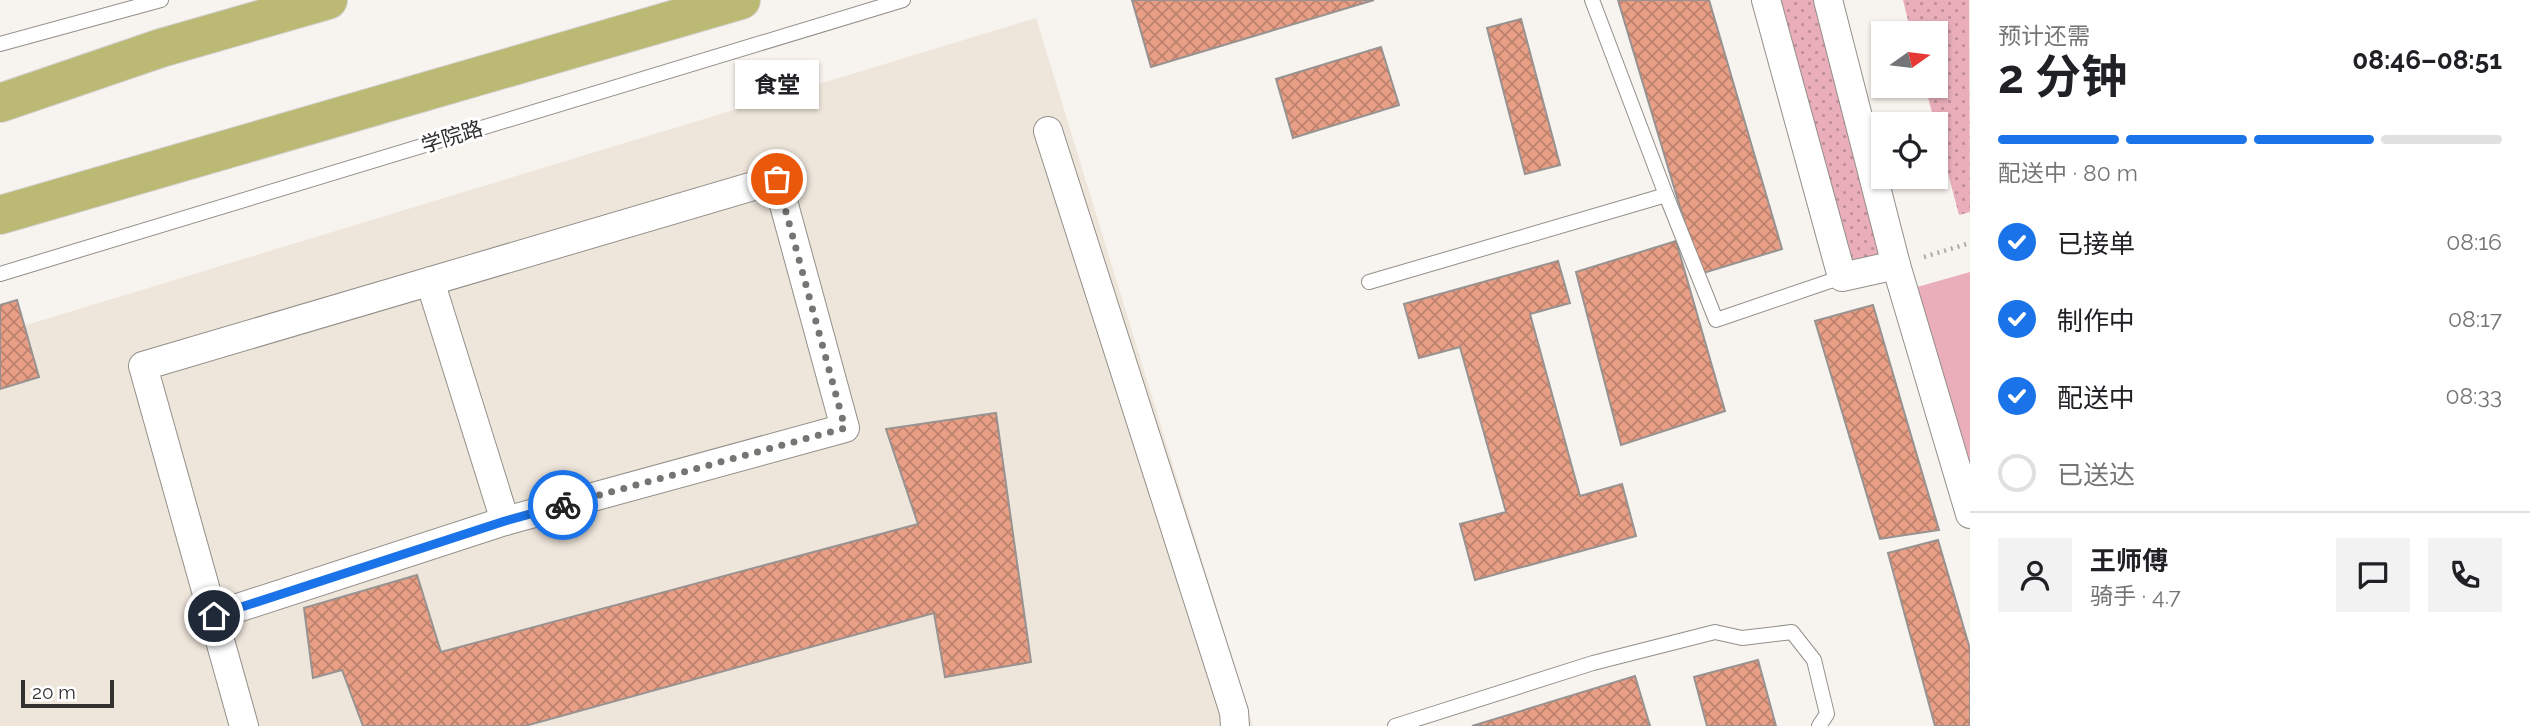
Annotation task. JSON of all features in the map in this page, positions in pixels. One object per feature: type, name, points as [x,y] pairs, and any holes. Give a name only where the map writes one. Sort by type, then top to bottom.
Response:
[{"type":"main road","points":[[0,103],[161,48],[328,0]]},
{"type":"main road","points":[[0,215],[741,0]]},
{"type":"street","points":[[1766,0],[1842,277],[1896,265]]},
{"type":"street","points":[[1828,0],[1896,265],[1970,513]]},
{"type":"street","points":[[1048,131],[1234,712],[1235,726]]},
{"type":"street","points":[[214,616],[505,521],[845,428],[777,179],[143,366],[244,726]]},
{"type":"street","points":[[430,281],[505,521]]},
{"type":"lane","points":[[0,44],[160,0]]},
{"type":"lane","name":"学院路","points":[[0,274],[903,0]]},
{"type":"lane","points":[[1592,0],[1716,320],[1842,277]]},
{"type":"lane","points":[[1369,282],[1667,195]]},
{"type":"lane","points":[[1395,726],[1593,663],[1715,632],[1742,638],[1792,632],[1814,660],[1827,714],[1819,726]]},
{"type":"path","points":[[1896,265],[1970,243]]},
{"type":"shaded area","points":[[1776,0],[1820,0],[1887,255],[1843,269]]},
{"type":"shaded area","points":[[1903,0],[1969,0],[1970,212],[1959,215],[1948,173],[1948,112],[1932,112],[1928,98],[1948,98],[1948,21],[1908,21]]},
{"type":"shaded area","points":[[1036,18],[1253,726],[0,726],[0,333]]},
{"type":"shaded area","points":[[1970,272],[1970,484],[1910,289]]},
{"type":"building","points":[[1132,0],[1374,0],[1151,67]]},
{"type":"building","points":[[1618,0],[1709,0],[1782,249],[1700,274]]},
{"type":"building","points":[[1521,19],[1560,165],[1525,174],[1487,28]]},
{"type":"building","points":[[1381,47],[1399,105],[1293,138],[1276,79]]},
{"type":"building","points":[[1676,241],[1725,411],[1621,445],[1576,272]]},
{"type":"building","points":[[1558,261],[1570,303],[1530,314],[1580,496],[1622,484],[1636,536],[1475,580],[1460,524],[1506,512],[1460,347],[1419,358],[1404,304]]},
{"type":"building","points":[[17,300],[39,377],[0,389],[0,305]]},
{"type":"building","points":[[1873,305],[1939,530],[1880,539],[1815,321]]},
{"type":"building","points":[[996,413],[1031,662],[945,677],[934,613],[525,726],[363,726],[342,670],[313,678],[304,608],[417,575],[441,652],[918,524],[886,429]]},
{"type":"building","points":[[1938,540],[1970,649],[1970,726],[1935,726],[1888,553]]},
{"type":"building","points":[[1758,660],[1776,726],[1707,726],[1694,677]]},
{"type":"building","points":[[1635,676],[1650,726],[1472,726]]},
{"type":"way so far","points":[[563,505],[845,428],[777,179]]},
{"type":"place","name":"食堂","points":[[777,179]]},
{"type":"route","points":[[214,616],[505,521],[563,505]]}]
